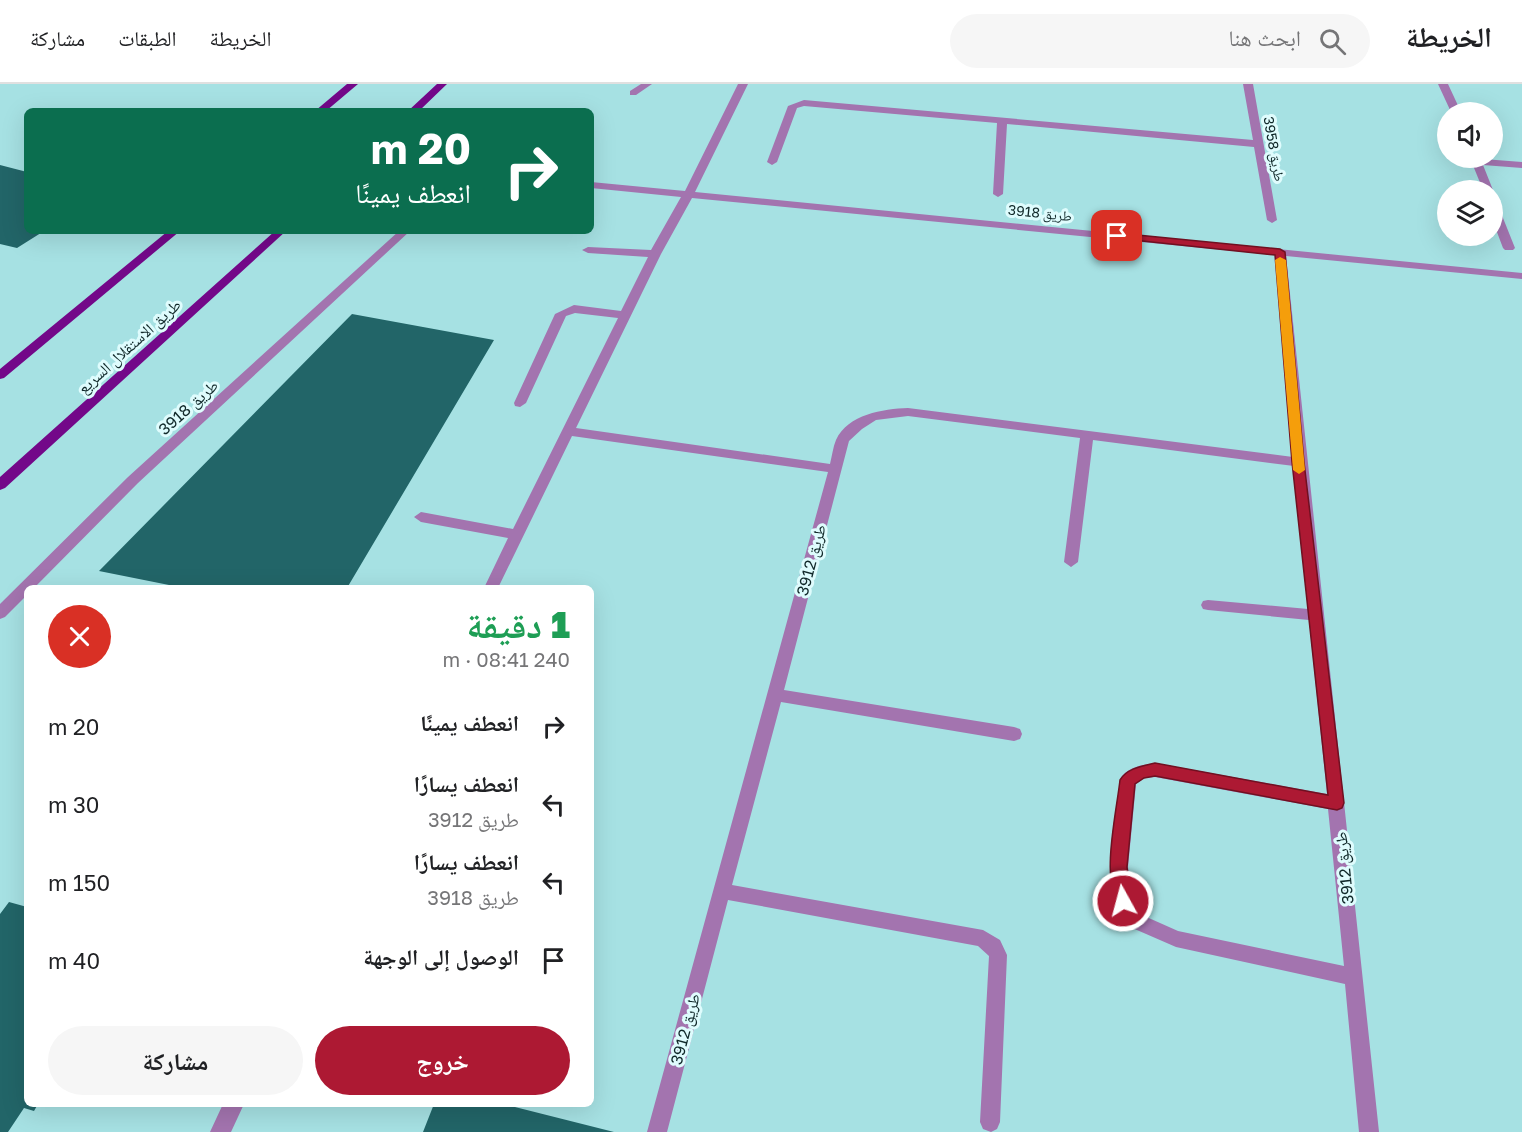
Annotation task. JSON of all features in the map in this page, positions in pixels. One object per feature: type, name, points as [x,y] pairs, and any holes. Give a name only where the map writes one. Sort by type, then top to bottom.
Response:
[{"type":"main road","points":[[324,108],[353,84]]},
{"type":"main road","points":[[416,108],[440,86]]},
{"type":"main road","points":[[0,375],[171,234]]},
{"type":"main road","name":"طريق الاستقلال السريع","points":[[0,486],[278,234]]},
{"type":"street","points":[[633,93],[646,84]]},
{"type":"street","points":[[492,585],[655,254],[689,193],[743,84]]},
{"type":"street","name":"طريق 3958","points":[[1248,84],[1272,219]]},
{"type":"street","points":[[1443,84],[1451,102]]},
{"type":"street","points":[[772,162],[793,106],[798,104],[1259,144]]},
{"type":"street","points":[[998,194],[1002,121]]},
{"type":"street","points":[[1503,163],[1522,165]]},
{"type":"street","name":"طريق 3918","points":[[594,184],[1522,277]]},
{"type":"street","points":[[1503,232],[1509,248]]},
{"type":"street","name":"طريق 3918","points":[[28,585],[133,480],[402,234]]},
{"type":"street","points":[[588,250],[655,254]]},
{"type":"street","name":"طريق 3912","points":[[1280,252],[1298,462],[1356,977],[1369,1132]]},
{"type":"street","points":[[520,403],[561,315],[574,309],[626,315]]},
{"type":"street","name":"طريق 3912","points":[[657,1132],[843,440],[858,423],[880,413],[908,412],[1298,462]]},
{"type":"street","points":[[569,431],[835,469]]},
{"type":"street","points":[[1071,562],[1087,435]]},
{"type":"street","points":[[421,517],[517,535]]},
{"type":"street","name":"طريق 3918","points":[[0,613],[24,589]]},
{"type":"street","points":[[1208,604],[1316,615]]},
{"type":"street","points":[[774,695],[1014,734]]},
{"type":"street","points":[[1337,803],[1155,770],[1141,772],[1128,780],[1119,867],[1123,901],[1136,921],[1176,939],[1356,977]]},
{"type":"street","points":[[722,891],[982,938],[993,945],[998,955],[990,1122]]},
{"type":"street","points":[[220,1132],[232,1107]]},
{"type":"building","points":[[0,165],[24,171],[24,234],[39,234],[17,248],[0,244]]},
{"type":"building","points":[[352,314],[494,340],[349,585],[169,585],[99,571]]},
{"type":"building","points":[[9,902],[24,906],[24,1107],[36,1107],[34,1111],[24,1108],[8,1132],[0,1132],[0,914]]},
{"type":"building","points":[[433,1107],[515,1107],[614,1132],[423,1132]]},
{"type":"slow traffic","points":[[1280,260],[1299,470]]},
{"type":"route","points":[[1117,236],[1280,252],[1298,462],[1337,803],[1155,770],[1141,772],[1128,780],[1119,867],[1123,901]]}]
